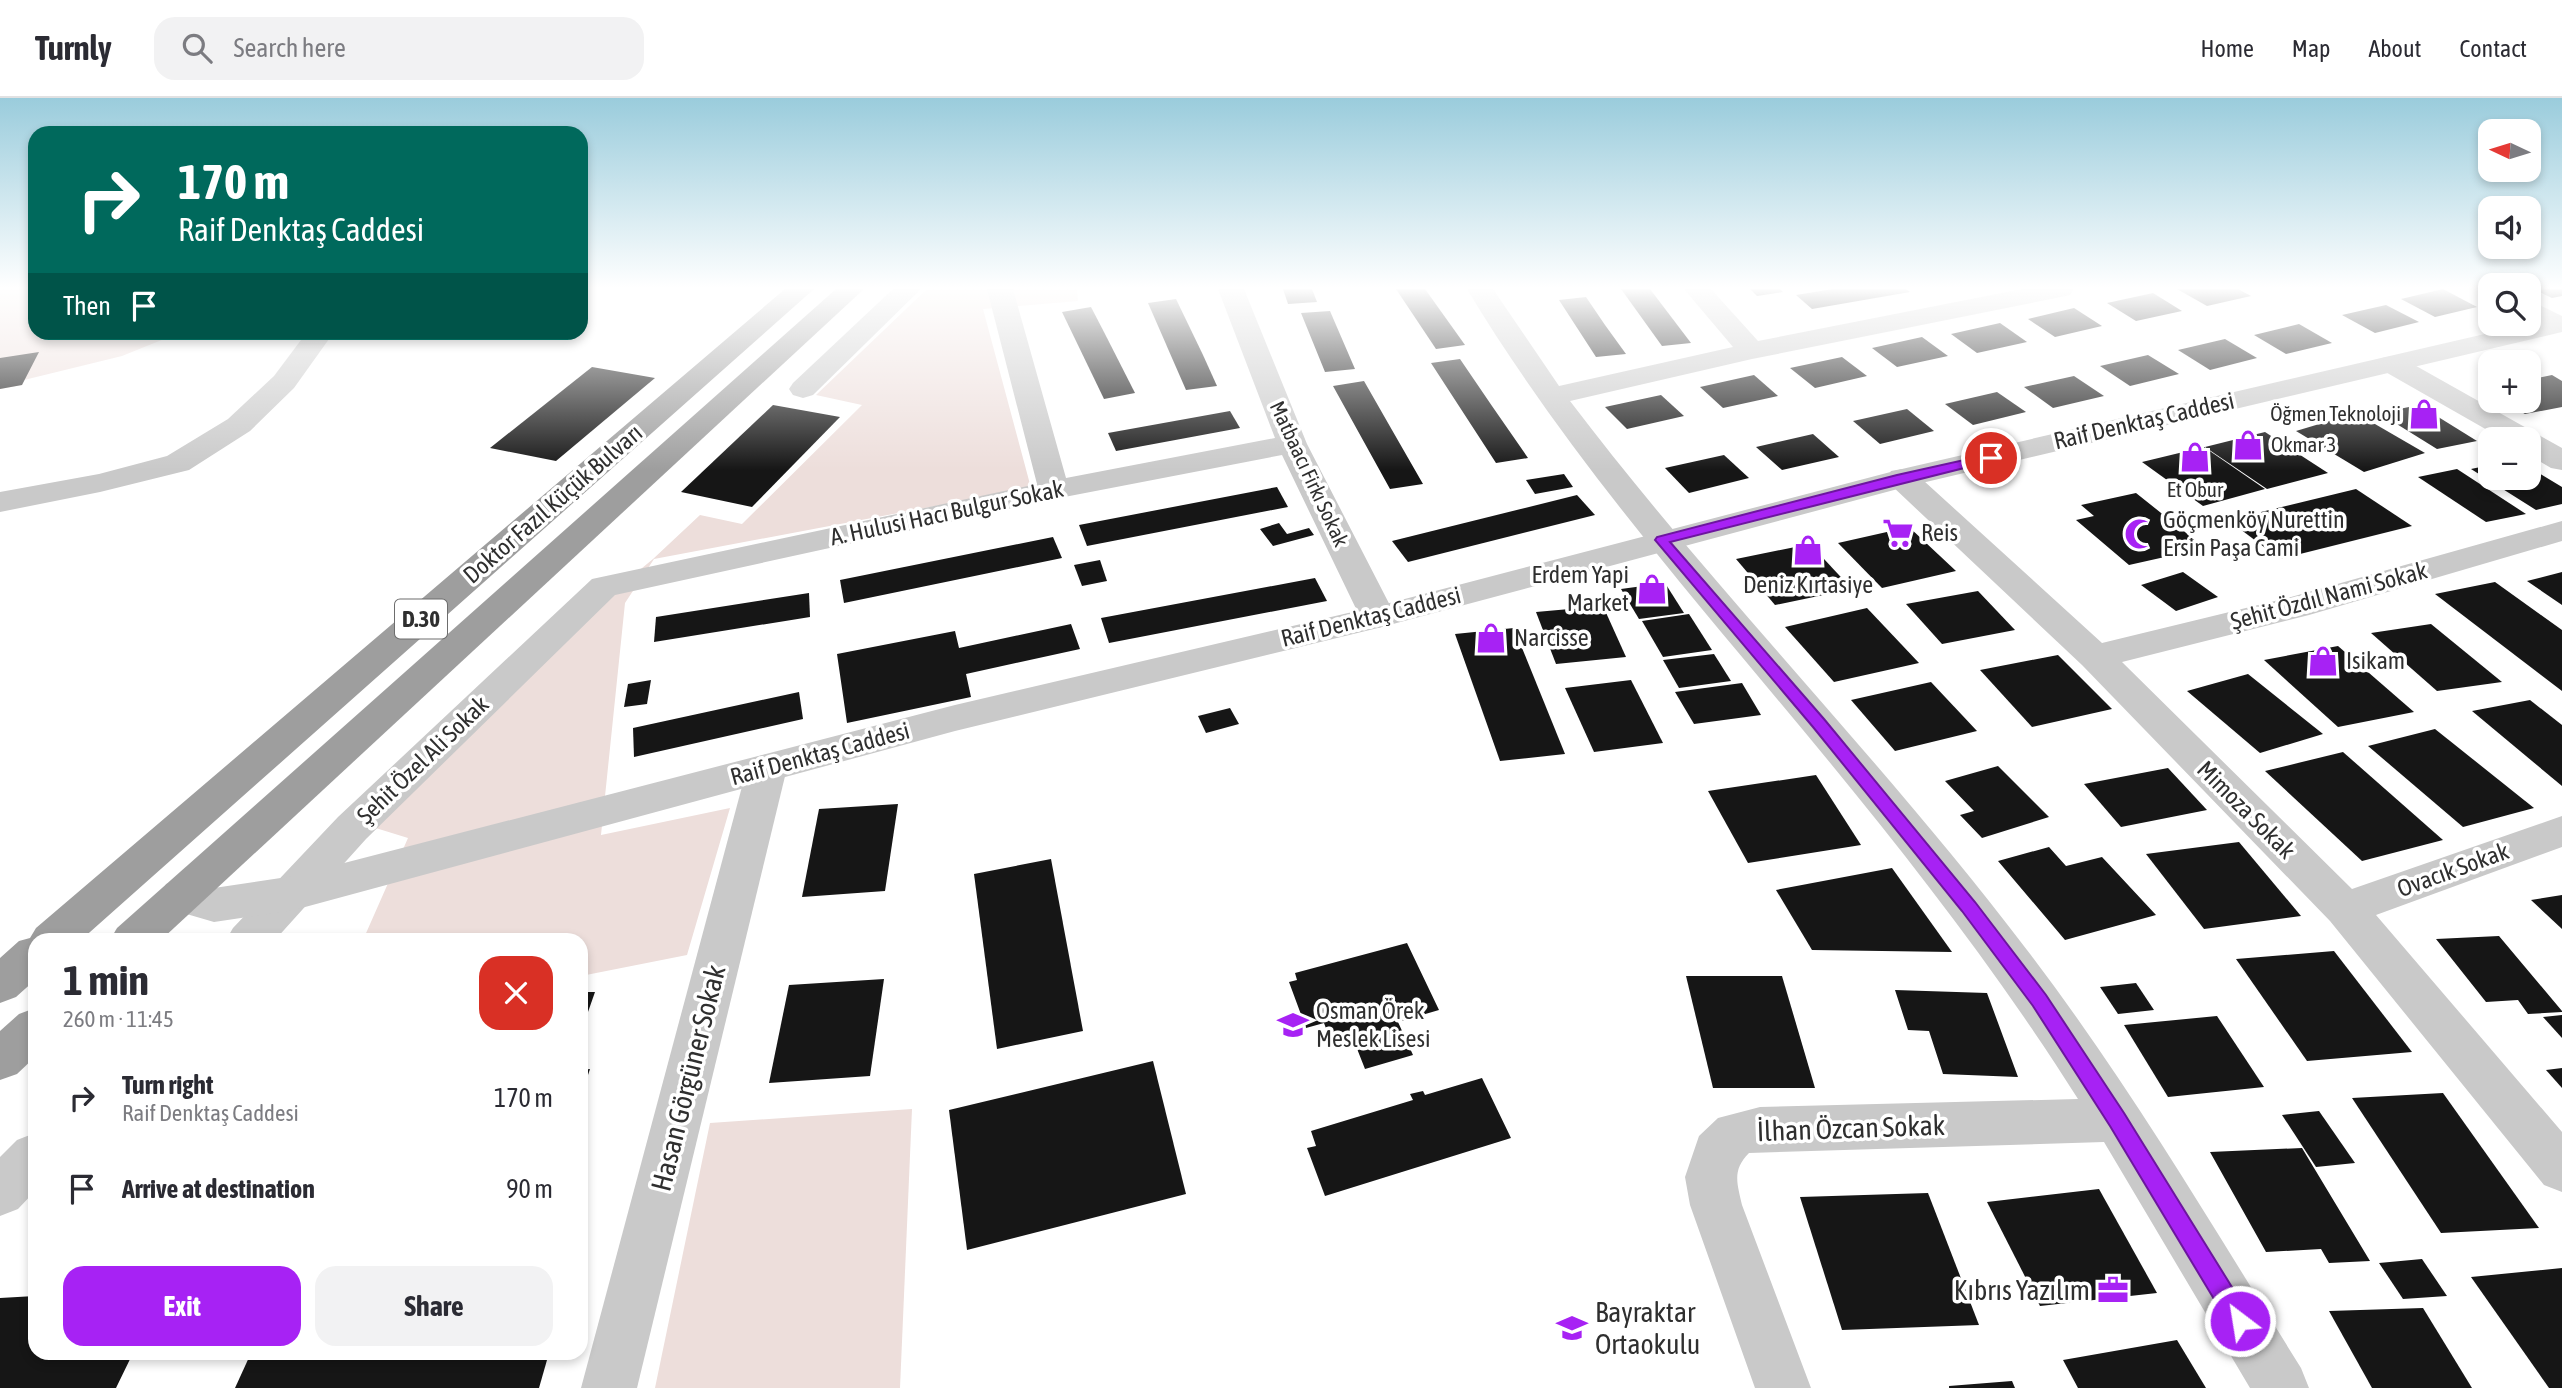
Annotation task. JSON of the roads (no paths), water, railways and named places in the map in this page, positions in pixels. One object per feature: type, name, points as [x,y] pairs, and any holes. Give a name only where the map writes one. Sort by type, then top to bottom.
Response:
[{"type":"highway","name":"Doktor Fazıl Küçük Bulvarı","points":[[59,933],[731,349]]},
{"type":"highway","name":"Doktor Fazıl Küçük Bulvarı","points":[[140,933],[785,349]]},
{"type":"highway","points":[[0,984],[28,960]]},
{"type":"highway","points":[[0,1060],[28,1034]]},
{"type":"street","points":[[0,502],[100,483],[178,463],[239,425],[284,382],[308,349]]},
{"type":"street","points":[[803,389],[845,349]]},
{"type":"street","points":[[1016,349],[1054,490]]},
{"type":"street","name":"Matbaacı Firkı Sokak","points":[[1255,349],[1292,444],[1378,617]]},
{"type":"street","points":[[1519,349],[1550,397],[1661,540],[1818,723],[1968,906],[2040,1001],[2117,1120],[2281,1388]]},
{"type":"street","points":[[1550,397],[1761,349]]},
{"type":"street","name":"Raif Denktaş Caddesi","points":[[181,896],[214,905],[294,894],[955,718],[1378,617],[1902,478],[2454,349]]},
{"type":"street","points":[[2392,364],[2503,427]]},
{"type":"street","name":"A. Hulusi Hacı Bulgur Sokak","points":[[604,587],[1054,490],[1292,444]]},
{"type":"street","points":[[2541,449],[2562,461]]},
{"type":"street","name":"Mimoza Sokak","points":[[1902,478],[2095,657],[2345,909],[2562,1169]]},
{"type":"street","name":"Şehit Özdıl Nami Sokak","points":[[2095,657],[2297,607],[2562,531]]},
{"type":"street","name":"Şehit Özel Ali Sokak","points":[[255,933],[294,894],[352,828],[604,587]]},
{"type":"street","name":"Hasan Görgüner Sokak","points":[[609,1388],[767,768]]},
{"type":"street","name":"Ovacık Sokak","points":[[2345,909],[2562,831]]},
{"type":"street","name":"İlhan Özcan Sokak","points":[[1783,1388],[1716,1205],[1710,1177],[1717,1152],[1735,1134],[1760,1129],[2117,1120]]},
{"type":"street","points":[[0,1192],[28,1163]]},
{"type":"place","name":"Öğmen Teknoloji","points":[[2424,414]]},
{"type":"place","name":"Okmar 3","points":[[2248,445]]},
{"type":"place","name":"Et Obur","points":[[2195,457]]},
{"type":"place","name":"Reis","points":[[1898,533]]},
{"type":"place","name":"Göçmenköy Nurettin Ersin Paşa Cami","points":[[2140,534]]},
{"type":"place","name":"Deniz Kırtasiye","points":[[1808,550]]},
{"type":"place","name":"Erdem Yapi Market","points":[[1652,589]]},
{"type":"place","name":"Narcisse","points":[[1491,638]]},
{"type":"place","name":"Isikam","points":[[2323,661]]},
{"type":"place","name":"Osman Örek Meslek Lisesi","points":[[1293,1025]]},
{"type":"place","name":"Kıbrıs Yazılım","points":[[2113,1290]]},
{"type":"place","name":"Bayraktar Ortaokulu","points":[[1572,1328]]}]
